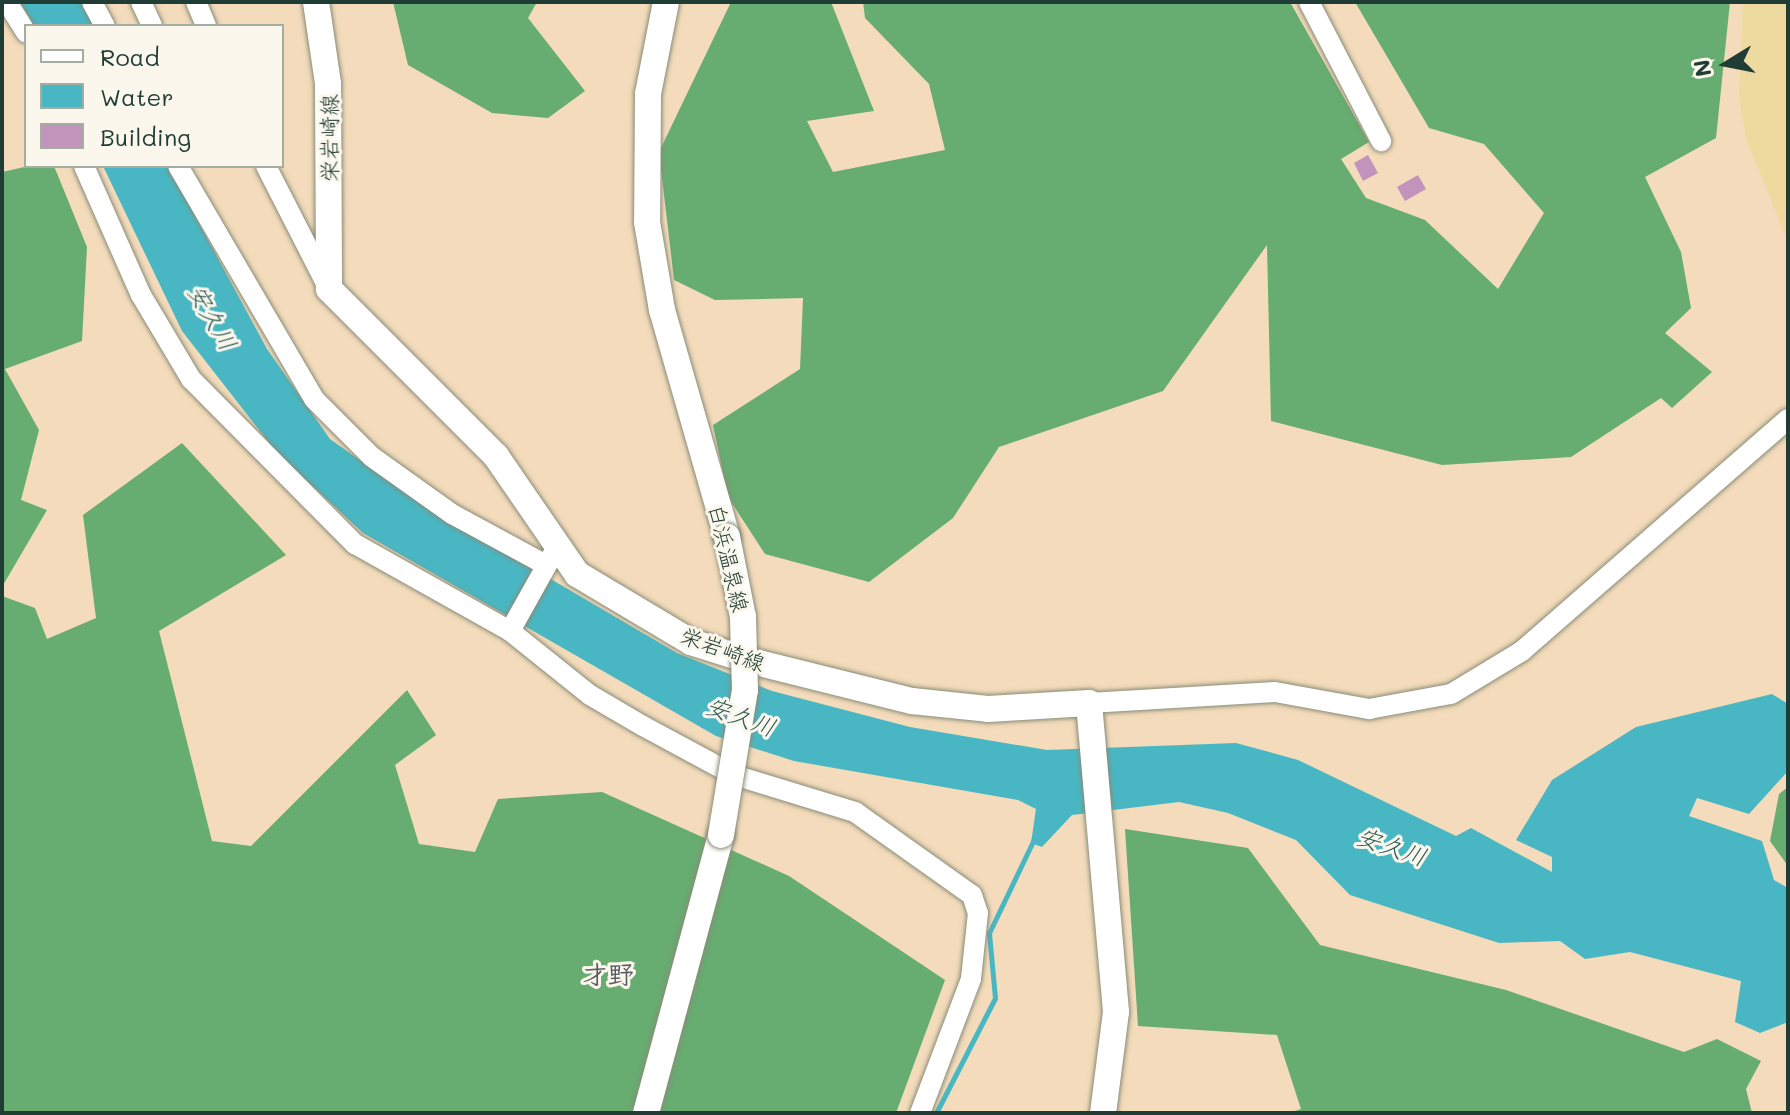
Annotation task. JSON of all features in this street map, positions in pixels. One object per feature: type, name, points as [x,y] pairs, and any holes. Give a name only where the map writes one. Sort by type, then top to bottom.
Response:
[{"type":"main road","name":"栄岩崎線","points":[[316,2],[328,69],[329,289],[496,456],[535,507],[551,557],[691,642],[751,661],[912,701],[988,709],[1089,703]]},
{"type":"main road","name":"白浜温泉線","points":[[644,1113],[697,932],[721,835],[745,690],[743,617],[727,537],[662,310],[647,222],[647,108],[666,2]]},
{"type":"main road","points":[[1089,703],[1116,1012],[1103,1113]]},
{"type":"main road","points":[[661,1113],[697,932]]},
{"type":"street","points":[[7,2],[24,30]]},
{"type":"street","points":[[92,2],[104,24]]},
{"type":"street","points":[[141,2],[151,24]]},
{"type":"street","points":[[196,2],[205,24]]},
{"type":"street","points":[[1309,2],[1381,141]]},
{"type":"street","points":[[85,168],[141,295],[191,379],[355,544],[512,627],[603,703],[734,775],[855,812],[972,895],[978,913],[971,979],[920,1113]]},
{"type":"street","points":[[179,168],[314,399],[383,465],[452,514],[551,557],[512,627]]},
{"type":"street","points":[[267,168],[329,289]]},
{"type":"street","points":[[1089,703],[1275,692],[1369,709],[1451,694],[1522,651],[1785,427]]},
{"type":"green space","points":[[393,2],[537,2],[528,18],[585,91],[548,118],[492,113],[408,65]]},
{"type":"green space","points":[[731,2],[831,2],[874,111],[807,121],[833,172],[945,150],[929,84],[865,18],[863,2],[1290,2],[1369,142],[1341,159],[1366,198],[1425,220],[1498,289],[1544,213],[1484,144],[1429,128],[1355,2],[1730,2],[1716,138],[1645,177],[1681,252],[1691,308],[1665,333],[1712,372],[1672,408],[1661,398],[1571,457],[1442,465],[1271,421],[1267,245],[1163,391],[999,447],[953,518],[869,582],[765,554],[728,497],[713,425],[800,369],[803,298],[715,300],[674,280],[659,152]]},
{"type":"green space","points":[[24,167],[55,168],[87,247],[82,341],[5,369],[39,430],[21,500],[47,510],[2,587],[2,172]]},
{"type":"green space","points":[[182,443],[286,555],[159,631],[212,841],[251,846],[407,690],[436,735],[395,765],[419,844],[475,852],[498,799],[602,792],[789,876],[945,980],[896,1113],[2,1113],[2,596],[35,608],[47,639],[96,618],[83,515]]},
{"type":"green space","points":[[1788,787],[1788,866],[1770,841],[1779,794]]},
{"type":"green space","points":[[1125,829],[1248,848],[1320,945],[1506,990],[1684,1052],[1717,1039],[1761,1061],[1746,1089],[1752,1113],[1288,1113],[1301,1109],[1277,1035],[1138,1026]]},
{"type":"sand","points":[[1743,2],[1788,2],[1788,242],[1746,138],[1739,96]]},
{"type":"water","points":[[20,2],[84,2],[96,24],[33,24]]},
{"type":"water","name":"安久川","points":[[104,168],[169,168],[267,349],[330,439],[416,500],[677,653],[772,691],[910,727],[1047,750],[1236,743],[1298,760],[1456,836],[1471,828],[1552,872],[1552,857],[1516,840],[1552,780],[1636,727],[1772,694],[1788,704],[1788,771],[1749,814],[1697,798],[1689,816],[1762,841],[1774,880],[1788,888],[1788,1022],[1760,1033],[1735,1022],[1741,981],[1630,952],[1585,959],[1560,941],[1499,943],[1350,895],[1296,840],[1228,813],[1179,802],[1072,815],[1042,847],[1031,843],[1036,809],[1018,800],[794,761],[716,736],[363,533],[277,453],[182,331]]},
{"type":"building","points":[[1368,155],[1378,173],[1363,181],[1354,163]]},
{"type":"building","points":[[1418,175],[1426,189],[1405,201],[1397,187]]},
{"type":"waterway","points":[[936,1113],[995,998],[989,933],[1034,839]]},
{"type":"district","name":"才野","points":[[608,975]]}]
